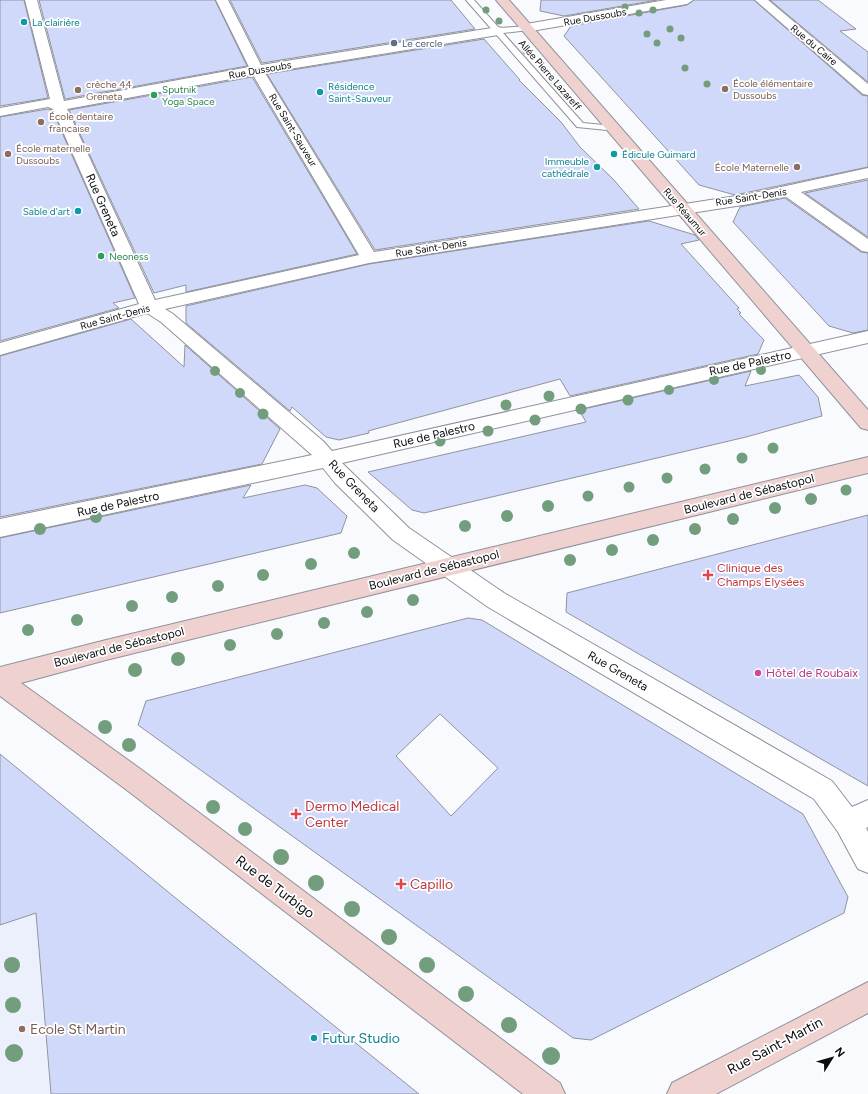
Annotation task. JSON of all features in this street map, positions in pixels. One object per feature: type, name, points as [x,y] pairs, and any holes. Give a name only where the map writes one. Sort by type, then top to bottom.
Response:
[{"type":"main road","name":"Rue Réaumur","points":[[502,0],[868,424]]},
{"type":"main road","name":"Boulevard de Sébastopol","points":[[0,678],[106,650],[868,465]]},
{"type":"main road","name":"Rue de Turbigo","points":[[0,682],[143,786],[549,1094]]},
{"type":"main road","name":"Rue Saint-Martin","points":[[683,1094],[868,997]]},
{"type":"street","name":"Rue Greneta","points":[[31,0],[59,106],[149,307],[167,318],[316,446],[342,477],[401,534],[496,600],[823,790],[858,818]]},
{"type":"street","name":"Rue Saint-Sauveur","points":[[222,0],[257,70],[369,258]]},
{"type":"street","name":"Rue Dussoubs","points":[[526,28],[687,0]]},
{"type":"street","name":"Rue du Caire","points":[[761,0],[868,91]]},
{"type":"street","name":"Rue Dussoubs","points":[[0,112],[49,104],[59,106],[257,70],[498,31]]},
{"type":"street","name":"Rue Saint-Denis","points":[[0,349],[38,337],[149,307],[369,258],[789,191],[868,174]]},
{"type":"street","points":[[789,191],[868,247]]},
{"type":"street","name":"Rue de Palestro","points":[[0,528],[328,459],[868,337]]},
{"type":"street","points":[[858,818],[868,859]]},
{"type":"lane","name":"Allée Pierre Lazareff","points":[[470,0],[580,125],[614,129]]},
{"type":"lane","name":"Allée Pierre Lazareff","points":[[498,31],[526,28]]},
{"type":"shaded area","name":"Ecole St Martin","points":[[34,874],[50,1094],[0,1094],[0,882]]},
{"type":"green space","points":[[558,80],[577,102],[569,103],[549,81]]},
{"type":"building","points":[[0,0],[24,0],[48,98],[0,106]]},
{"type":"building","points":[[39,0],[215,0],[247,66],[65,99]]},
{"type":"building","points":[[230,0],[451,0],[475,29],[262,63]]},
{"type":"building","points":[[541,0],[657,0],[564,16],[540,11]]},
{"type":"building","points":[[694,0],[754,0],[862,95],[868,96],[868,167],[735,195],[699,185],[564,36],[571,26],[687,5]]},
{"type":"building","points":[[770,0],[818,0],[856,29],[840,31],[868,52],[868,82]]},
{"type":"building","points":[[484,39],[519,80],[561,122],[580,147],[613,179],[639,209],[375,250],[267,74]]},
{"type":"building","points":[[252,77],[357,254],[186,292],[186,285],[154,293],[69,110]]},
{"type":"building","points":[[48,109],[52,110],[135,298],[113,303],[119,308],[0,341],[0,117]]},
{"type":"building","points":[[868,180],[868,237],[805,193]]},
{"type":"building","points":[[785,198],[861,252],[868,253],[868,330],[853,333],[829,326],[733,222],[740,207]]},
{"type":"building","points":[[649,221],[695,235],[699,240],[681,244],[739,308],[737,309],[741,313],[739,314],[764,340],[758,354],[570,396],[560,379],[368,431],[369,433],[339,440],[326,437],[292,407],[290,411],[186,323],[186,306],[369,264]]},
{"type":"building","points":[[131,319],[184,367],[185,345],[280,429],[262,464],[0,517],[0,356]]},
{"type":"building","points":[[751,371],[745,386],[799,375],[818,397],[822,416],[746,437],[424,513],[412,510],[368,472],[586,422],[579,410]]},
{"type":"building","points":[[251,485],[243,498],[305,485],[317,488],[347,516],[341,533],[0,613],[0,538]]},
{"type":"building","points":[[868,515],[868,786],[566,612],[567,593]]},
{"type":"building","points":[[468,618],[482,620],[803,814],[848,897],[844,913],[591,1040],[573,1038],[138,725],[146,701]],"holes":[[[440,714],[498,768],[451,816],[396,756]]]},
{"type":"building","points":[[0,754],[178,900],[419,1094],[51,1094],[36,913],[0,925]]},
{"type":"place","name":"La clairière","points":[[24,22]]},
{"type":"place","name":"Le cercle","points":[[394,43]]},
{"type":"place","name":"École élémentaire Dussoubs","points":[[725,89]]},
{"type":"place","name":"crèche 44 Greneta","points":[[78,90]]},
{"type":"place","name":"Résidence Saint-Sauveur","points":[[320,92]]},
{"type":"place","name":"Sputnik Yoga Space","points":[[154,95]]},
{"type":"place","name":"École dentaire francaise","points":[[41,122]]},
{"type":"place","name":"École maternelle Dussoubs","points":[[8,154]]},
{"type":"place","name":"Édicule Guimard","points":[[614,154]]},
{"type":"place","name":"Immeuble cathédrale","points":[[597,167]]},
{"type":"place","name":"École Maternelle","points":[[797,167]]},
{"type":"place","name":"Sable d'art","points":[[78,211]]},
{"type":"place","name":"Neoness","points":[[101,256]]},
{"type":"place","name":"Clinique des Champs Elysées","points":[[708,575]]},
{"type":"place","name":"Hôtel de Roubaix","points":[[758,673]]},
{"type":"place","name":"Dermo Medical Center","points":[[296,814]]},
{"type":"place","name":"Capillo","points":[[401,884]]},
{"type":"place","name":"Ecole St Martin","points":[[22,1029]]},
{"type":"place","name":"Futur Studio","points":[[314,1038]]}]
